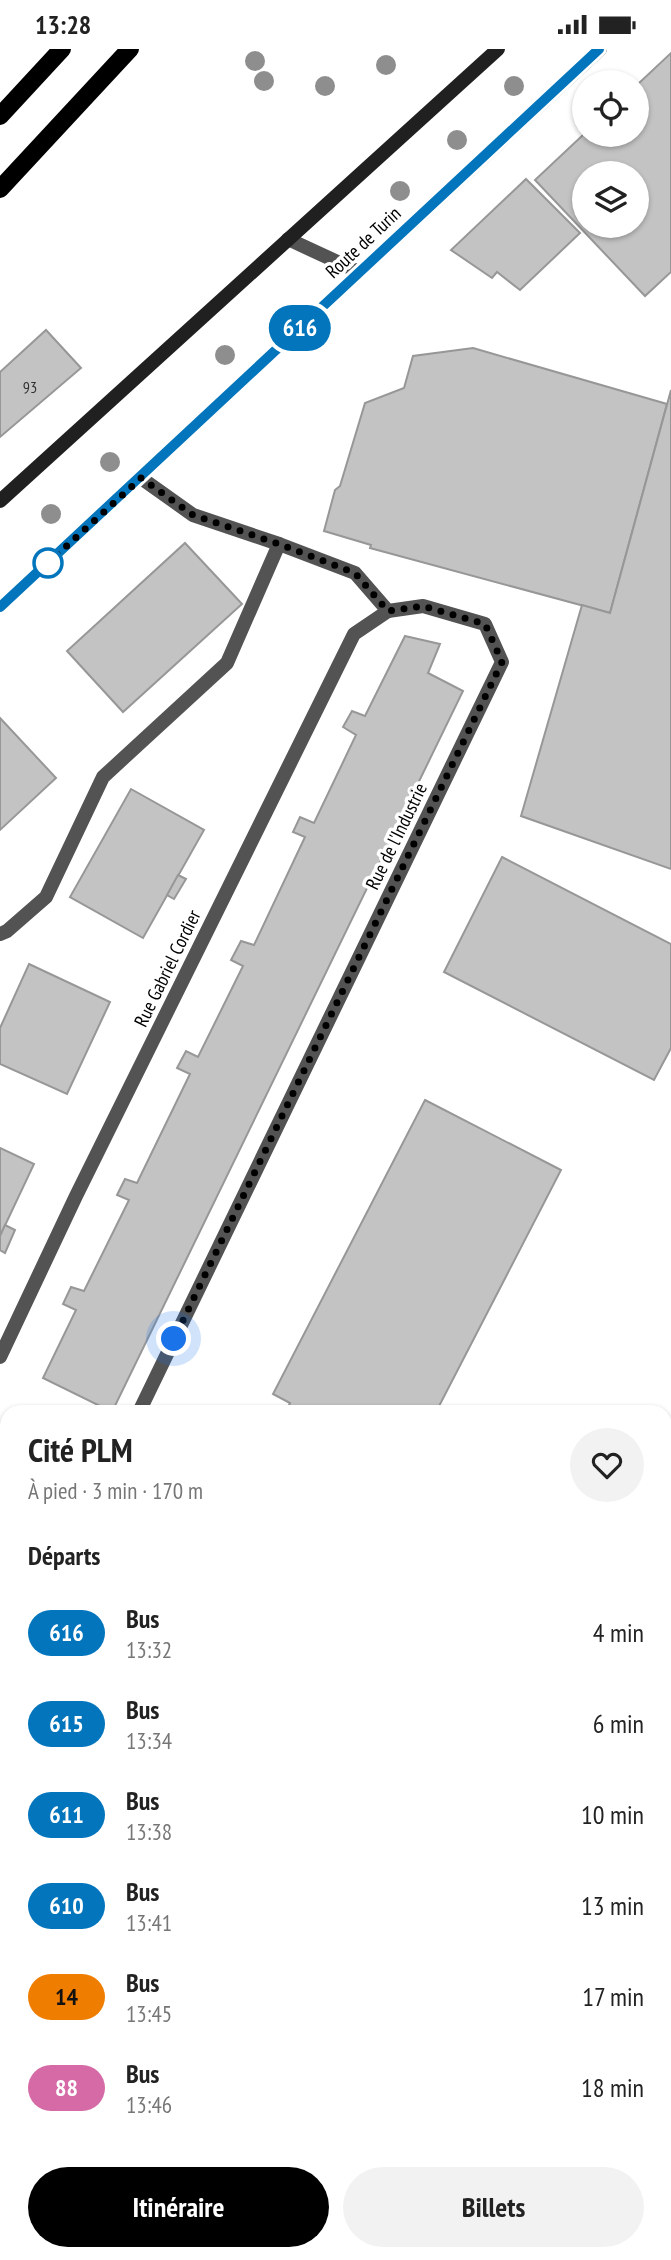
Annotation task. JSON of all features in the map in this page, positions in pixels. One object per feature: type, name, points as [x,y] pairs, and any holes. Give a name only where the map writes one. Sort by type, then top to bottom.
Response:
[{"type":"main road","points":[[0,116],[62,49]]},
{"type":"main road","points":[[0,189],[130,49]]},
{"type":"main road","points":[[0,501],[498,49]]},
{"type":"main road","name":"Route de Turin","points":[[0,607],[600,49]]},
{"type":"street","points":[[288,239],[359,272]]},
{"type":"street","points":[[141,478],[193,515],[355,573],[388,611]]},
{"type":"street","points":[[0,934],[46,897],[103,777],[227,663],[279,544]]},
{"type":"street","name":"Rue de l'Industrie","points":[[142,1405],[502,662],[485,624],[423,606],[388,611]]},
{"type":"street","name":"Rue Gabriel Cordier","points":[[0,1357],[82,1184],[354,634],[388,611]]},
{"type":"building","points":[[671,53],[671,272],[645,296],[590,238],[649,238],[649,161],[572,161],[572,219],[535,180],[572,145],[649,147],[649,74]]},
{"type":"building","points":[[526,179],[572,225],[572,238],[575,238],[520,290],[497,272],[492,278],[451,250]]},
{"type":"building","points":[[46,330],[81,368],[0,437],[0,372]]},
{"type":"building","points":[[473,348],[667,404],[610,613],[370,548],[371,545],[324,531],[365,403],[404,388],[413,356]]},
{"type":"building","points":[[671,390],[671,869],[521,816],[582,605],[610,613]]},
{"type":"building","points":[[185,543],[242,604],[123,712],[67,651]]},
{"type":"building","points":[[405,636],[440,644],[428,673],[463,691],[115,1405],[98,1405],[43,1378],[76,1310],[63,1304],[71,1287],[84,1291],[129,1200],[117,1195],[125,1179],[137,1183],[190,1074],[177,1068],[186,1051],[198,1057],[243,966],[231,960],[241,941],[254,945],[305,837],[293,832],[300,817],[314,823],[356,735],[343,727],[352,711],[365,716]]},
{"type":"building","points":[[0,718],[56,778],[0,830]]},
{"type":"building","points":[[131,789],[204,830],[143,938],[70,897]]},
{"type":"building","points":[[502,857],[671,944],[671,1048],[654,1080],[444,972]]},
{"type":"building","points":[[178,875],[186,879],[174,899],[167,895]]},
{"type":"building","points":[[29,964],[110,1002],[67,1094],[0,1064],[0,1028]]},
{"type":"building","points":[[425,1100],[561,1170],[440,1405],[289,1405],[290,1403],[273,1394]]},
{"type":"building","points":[[0,1148],[34,1164],[0,1236]]},
{"type":"building","points":[[5,1225],[15,1230],[5,1253],[0,1250],[0,1236]]},
{"type":"bus line","name":"616","points":[[0,607],[599,49]]},
{"type":"route","points":[[48,563],[141,478],[193,515],[355,573],[388,611],[423,606],[485,624],[502,662],[174,1339]]}]
